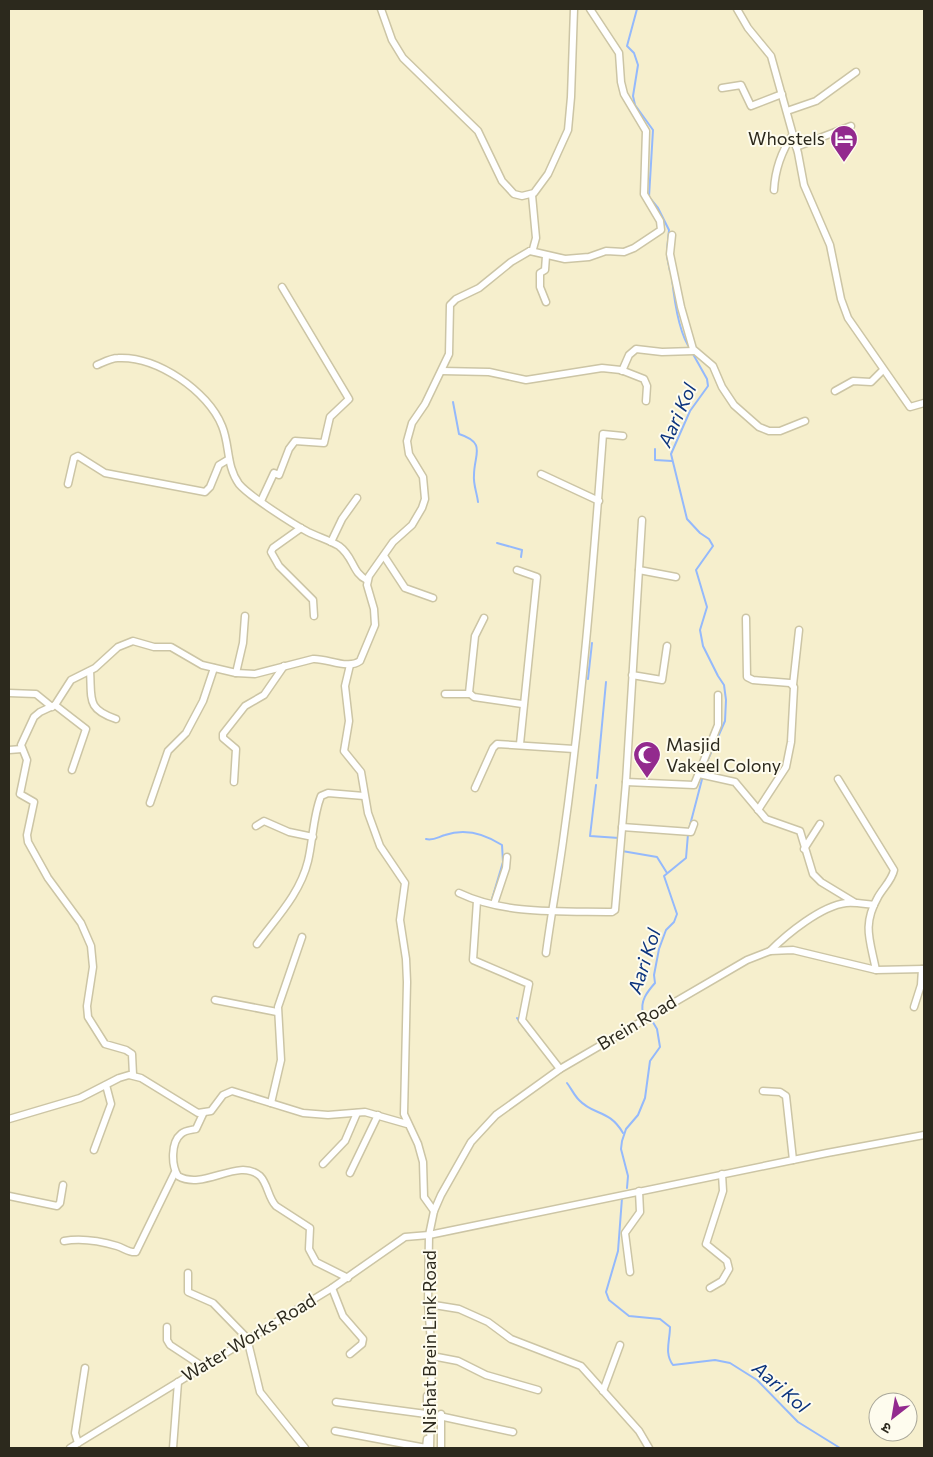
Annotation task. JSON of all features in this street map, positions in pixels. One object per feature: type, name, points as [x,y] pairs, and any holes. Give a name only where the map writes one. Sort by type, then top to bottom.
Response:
[{"type":"street","points":[[381,9],[392,40],[403,58],[478,131],[507,188],[519,196],[532,195]]},
{"type":"street","points":[[133,1075],[132,1054],[126,1050],[105,1044],[91,1025],[87,1006],[94,967],[88,937],[45,874],[27,840],[34,802],[20,794],[27,760],[21,745],[34,717],[54,706],[68,682],[90,671],[118,647],[133,641],[154,648],[174,648],[195,662],[236,673],[254,674],[321,658],[350,665],[360,661],[374,625],[367,580],[393,542],[412,525],[425,499],[423,477],[409,454],[407,441],[412,423],[442,371],[450,347],[449,310],[452,302],[479,288],[511,262],[534,247],[536,238],[532,195],[555,163],[568,130],[574,9]]},
{"type":"street","points":[[530,251],[557,259],[582,258],[606,251],[629,251],[661,230],[660,221],[644,194],[646,131],[624,94],[621,82],[619,53],[590,9]]},
{"type":"street","points":[[737,9],[748,28],[771,56],[793,134],[806,193],[830,245],[841,299],[848,318],[910,407],[924,403]]},
{"type":"street","points":[[787,111],[816,101],[856,72]]},
{"type":"street","points":[[722,88],[741,85],[748,104],[751,106],[782,94]]},
{"type":"street","points":[[796,147],[850,126]]},
{"type":"street","points":[[774,190],[776,167],[781,153],[793,134]]},
{"type":"street","points":[[672,235],[670,254],[691,351]]},
{"type":"street","points":[[546,256],[545,270],[540,273],[540,284],[546,302]]},
{"type":"street","points":[[261,501],[274,473],[279,475],[289,449],[295,441],[324,443],[330,417],[349,400],[282,287]]},
{"type":"street","points":[[622,370],[629,355],[636,349],[691,351],[715,370],[722,387],[734,406],[759,427],[769,431],[780,431],[805,421]]},
{"type":"street","points":[[97,365],[119,358],[155,364],[170,372],[196,392],[217,415],[223,428],[229,459],[239,483],[261,501],[301,528],[331,542],[348,554],[358,574],[367,580]]},
{"type":"street","points":[[442,371],[489,372],[526,380],[602,368],[622,370],[641,376],[647,382],[646,401]]},
{"type":"street","points":[[835,391],[853,381],[870,382],[883,370]]},
{"type":"street","points":[[546,953],[563,842],[574,749],[599,501],[603,434],[623,436]]},
{"type":"street","points":[[68,484],[74,458],[78,456],[105,473],[205,492],[210,488],[218,465],[229,459]]},
{"type":"street","points":[[541,474],[599,501]]},
{"type":"street","points":[[331,542],[342,519],[357,498]]},
{"type":"street","points":[[459,893],[477,902],[551,911],[615,910],[626,782],[642,520]]},
{"type":"street","points":[[301,528],[271,552],[279,566],[313,600],[314,616]]},
{"type":"street","points":[[384,556],[405,588],[433,598]]},
{"type":"street","points":[[517,570],[537,577],[522,704],[520,744]]},
{"type":"street","points":[[639,570],[676,576]]},
{"type":"street","points":[[236,673],[243,643],[245,616]]},
{"type":"street","points":[[470,694],[475,636],[484,618]]},
{"type":"street","points":[[746,618],[747,677],[753,680],[788,682],[793,685]]},
{"type":"street","points":[[758,810],[786,767],[791,742],[793,685],[799,630]]},
{"type":"street","points":[[632,675],[662,680],[666,646]]},
{"type":"street","points":[[350,665],[345,686],[349,721],[344,748],[346,755],[361,772],[364,796],[380,846],[401,875],[405,886],[400,920],[407,970],[403,1096],[407,1124],[418,1144],[423,1162],[424,1197],[434,1211]]},
{"type":"street","points":[[234,782],[236,749],[223,738],[223,734],[245,706],[264,695],[284,666]]},
{"type":"street","points":[[150,803],[168,751],[186,733],[203,701],[214,668]]},
{"type":"street","points":[[90,671],[91,699],[94,708],[104,715],[116,719]]},
{"type":"street","points":[[9,692],[36,694],[77,720],[86,729],[72,770]]},
{"type":"street","points":[[445,694],[470,694],[522,704]]},
{"type":"street","points":[[626,782],[692,786],[699,774],[718,725],[718,695]]},
{"type":"street","points":[[475,788],[495,745],[501,743],[574,749]]},
{"type":"street","points":[[9,750],[22,749]]},
{"type":"street","points":[[699,774],[735,782],[758,810],[771,822],[800,831],[811,870],[817,878],[854,902]]},
{"type":"street","points":[[838,779],[893,867],[892,878],[874,905],[867,921],[876,970]]},
{"type":"street","points":[[257,944],[297,890],[308,861],[319,799],[322,794],[364,796]]},
{"type":"street","points":[[256,826],[264,821],[291,832],[313,837]]},
{"type":"street","points":[[622,827],[691,832],[694,824]]},
{"type":"street","points":[[804,849],[820,824]]},
{"type":"street","points":[[494,904],[506,868],[507,857]]},
{"type":"street","points":[[477,902],[472,958],[479,964],[529,984],[522,1020],[560,1069]]},
{"type":"street","points":[[770,951],[797,927],[822,912],[844,903],[854,902],[874,905]]},
{"type":"street","points":[[271,1103],[282,1060],[277,1012],[302,937]]},
{"type":"street","name":"Brein Road","points":[[429,1235],[434,1211],[463,1154],[481,1130],[511,1102],[560,1069],[718,975],[770,951],[793,950],[876,970],[923,969]]},
{"type":"street","points":[[914,1007],[922,986],[923,969]]},
{"type":"street","points":[[215,1000],[277,1012]]},
{"type":"street","points":[[9,1119],[80,1098],[124,1076],[133,1075],[194,1112],[203,1114],[212,1111],[223,1095],[232,1091],[314,1114],[357,1113],[378,1115],[407,1124]]},
{"type":"street","points":[[94,1150],[110,1104],[106,1085]]},
{"type":"street","points":[[763,1091],[780,1092],[786,1096],[793,1160]]},
{"type":"street","points":[[323,1164],[345,1141],[357,1113]]},
{"type":"street","points":[[64,1241],[83,1239],[136,1252],[175,1172],[174,1152],[178,1138],[184,1132],[196,1129],[203,1114]]},
{"type":"street","points":[[350,1174],[378,1115]]},
{"type":"street","name":"Water Works Road","points":[[70,1448],[247,1338],[348,1278],[405,1237],[429,1235],[722,1174],[924,1135]]},
{"type":"street","points":[[175,1172],[183,1178],[195,1182],[236,1172],[255,1173],[262,1179],[271,1202],[308,1225],[310,1252],[316,1262],[348,1278]]},
{"type":"street","points":[[710,1288],[722,1281],[729,1269],[727,1261],[706,1244],[723,1192],[722,1174]]},
{"type":"street","points":[[9,1196],[57,1206],[60,1203],[62,1185]]},
{"type":"street","points":[[630,1272],[625,1233],[640,1212],[640,1191]]},
{"type":"street","name":"Nishat Brein Link Road","points":[[429,1235],[428,1304],[432,1356],[428,1414],[430,1448]]},
{"type":"street","points":[[188,1273],[188,1292],[211,1302],[247,1338],[260,1392],[306,1448]]},
{"type":"street","points":[[332,1288],[343,1316],[363,1341],[350,1354]]},
{"type":"street","points":[[428,1304],[459,1309],[488,1322],[516,1341],[577,1363],[585,1368],[639,1431],[649,1448]]},
{"type":"street","points":[[167,1327],[167,1340],[170,1345],[202,1366]]},
{"type":"street","points":[[603,1391],[620,1345]]},
{"type":"street","points":[[432,1356],[458,1361],[486,1375],[538,1390]]},
{"type":"street","points":[[78,1443],[75,1432],[85,1368]]},
{"type":"street","points":[[173,1448],[178,1382]]},
{"type":"street","points":[[336,1402],[428,1414],[442,1414],[513,1432]]},
{"type":"street","points":[[335,1431],[426,1448],[428,1414]]},
{"type":"street","points":[[441,1448],[442,1414]]},
{"type":"waterway","name":"Aari Kol","points":[[637,9],[627,46],[634,53],[638,65],[633,96],[635,105],[653,130],[649,197],[658,208],[669,230],[667,251]]},
{"type":"waterway","name":"Aari Kol","points":[[667,256],[670,271]]},
{"type":"waterway","name":"Aari Kol","points":[[672,278],[675,305],[680,325],[691,350]]},
{"type":"waterway","name":"Aari Kol","points":[[689,829],[706,764],[725,721],[726,700],[724,685],[703,646],[700,630],[707,607],[696,570],[713,546],[709,539],[700,533],[687,519],[671,454],[690,411],[708,386],[707,379],[693,354]]},
{"type":"waterway","points":[[453,402],[459,434],[468,437],[476,445],[474,478],[478,502]]},
{"type":"waterway","points":[[655,449],[655,460],[672,461]]},
{"type":"waterway","points":[[497,543],[522,550],[521,557]]},
{"type":"waterway","points":[[588,679],[592,643]]},
{"type":"waterway","points":[[597,778],[606,682]]},
{"type":"waterway","points":[[596,785],[590,836],[619,838]]},
{"type":"waterway","points":[[426,839],[433,839],[452,833],[467,832],[482,835],[502,845],[503,862],[492,899]]},
{"type":"waterway","name":"Aari Kol","points":[[643,1013],[643,1001],[655,983],[654,975],[659,949],[666,930],[674,922],[677,914],[664,876],[686,858],[688,834]]},
{"type":"waterway","points":[[622,851],[657,857],[667,873]]},
{"type":"waterway","points":[[517,1018],[530,1036]]},
{"type":"waterway","name":"Aari Kol","points":[[627,1188],[628,1176],[621,1149],[622,1141],[626,1129],[638,1115],[645,1098],[650,1061],[660,1047],[657,1029],[651,1019]]},
{"type":"waterway","points":[[567,1083],[577,1098],[590,1109],[607,1116],[618,1125],[623,1133]]},
{"type":"waterway","name":"Aari Kol","points":[[622,1198],[618,1251],[606,1292],[609,1300],[629,1316],[660,1319],[670,1327],[668,1351],[673,1365],[715,1360],[730,1363],[757,1380],[798,1422],[840,1448]]},
{"type":"place","name":"Whostels","points":[[844,163]]},
{"type":"place","name":"Masjid Vakeel Colony","points":[[647,779]]}]
